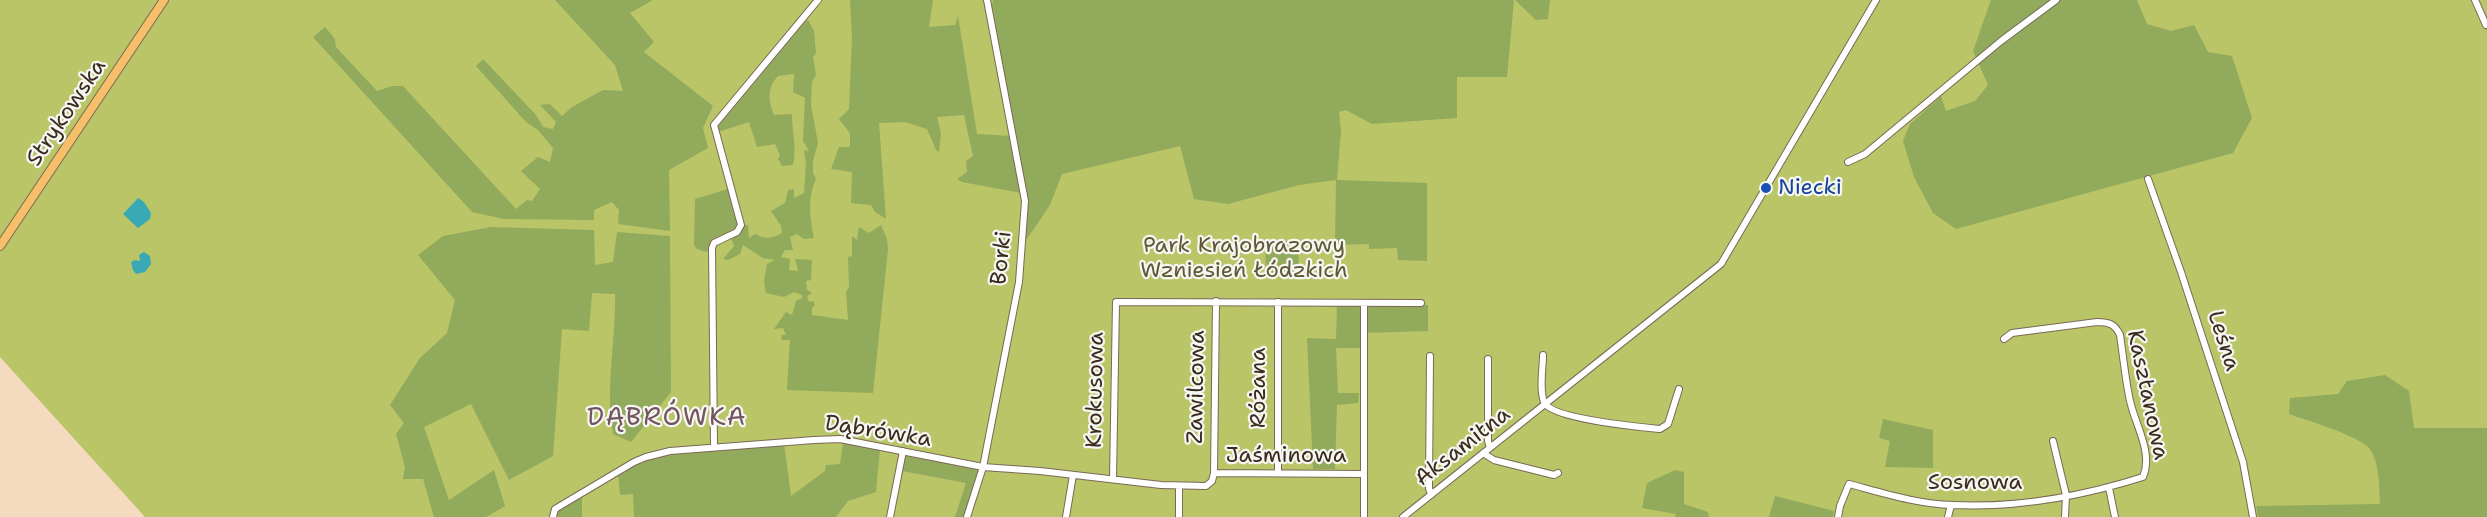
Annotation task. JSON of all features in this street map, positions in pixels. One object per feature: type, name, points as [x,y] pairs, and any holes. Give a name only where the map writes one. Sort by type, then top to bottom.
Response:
[{"type":"main road","name":"Strykowska","points":[[0,246],[164,0]]},
{"type":"street","points":[[714,447],[712,248],[714,243],[737,232],[741,225],[714,125],[818,0]]},
{"type":"street","name":"Borki","points":[[967,517],[983,467],[1019,282],[1025,201],[987,0]]},
{"type":"street","points":[[1545,404],[1721,264],[1876,0]]},
{"type":"street","points":[[1848,162],[1865,154],[2001,41],[2056,0]]},
{"type":"street","points":[[2475,0],[2486,24]]},
{"type":"street","name":"Leśna","points":[[2148,180],[2181,272],[2243,462],[2253,517]]},
{"type":"street","name":"Krokusowa","points":[[1113,479],[1116,302],[1216,302]]},
{"type":"street","points":[[1216,302],[1421,303]]},
{"type":"street","name":"Zawilcowa","points":[[1214,473],[1216,302]]},
{"type":"street","name":"Różana","points":[[1278,302],[1278,473]]},
{"type":"street","points":[[1364,517],[1365,303]]},
{"type":"street","name":"Kasztanowa","points":[[2004,339],[2012,333],[2097,322],[2106,322],[2115,326],[2120,335],[2129,396],[2148,467],[2144,477],[2109,488],[2066,495]]},
{"type":"street","points":[[1543,355],[1542,396],[1545,404],[1553,411],[1592,421],[1660,429],[1668,424],[1679,389]]},
{"type":"street","points":[[1430,356],[1431,495]]},
{"type":"street","points":[[1488,359],[1488,441],[1490,448]]},
{"type":"street","name":"Aksamitna","points":[[1403,517],[1545,404]]},
{"type":"street","name":"Dąbrówka","points":[[553,517],[555,509],[634,462],[670,451],[714,447],[840,439],[983,467],[1073,475]]},
{"type":"street","points":[[2053,441],[2066,495],[2065,517]]},
{"type":"street","points":[[890,517],[903,451]]},
{"type":"street","points":[[1484,453],[1494,460],[1554,475],[1558,472]]},
{"type":"street","name":"Jaśminowa","points":[[1073,475],[1179,486],[1206,486],[1212,481],[1214,473],[1364,474]]},
{"type":"street","points":[[1066,517],[1073,475]]},
{"type":"street","name":"Sosnowa","points":[[1839,517],[1840,506],[1849,484],[1907,499],[1951,505],[2022,503],[2066,495]]},
{"type":"street","points":[[1179,486],[1179,517]]},
{"type":"street","points":[[2109,488],[2115,517]]},
{"type":"street","points":[[1948,517],[1951,505]]},
{"type":"green space","name":"Park Krajobrazowy Wzniesień Łódzkich","points":[[0,0],[2487,0],[2487,517],[145,517],[0,357]]},
{"type":"green space","points":[[555,0],[653,0],[630,13],[654,42],[644,52],[713,106],[703,128],[708,148],[669,170],[670,231],[618,224],[619,210],[612,202],[594,210],[594,220],[504,219],[472,212],[313,37],[325,27],[335,39],[336,47],[377,91],[392,86],[403,86],[516,209],[527,200],[532,201],[540,189],[521,171],[538,157],[550,162],[553,148],[538,130],[526,122],[476,66],[483,59],[536,115],[543,127],[553,129],[556,122],[540,105],[550,104],[562,116],[572,107],[603,90],[623,91],[615,65]]},
{"type":"green space","points":[[850,0],[933,0],[929,27],[955,25],[958,16],[977,134],[1012,136],[1021,193],[962,182],[957,179],[967,172],[966,161],[973,156],[964,115],[937,117],[941,134],[939,152],[927,129],[905,122],[879,123],[886,219],[875,212],[871,205],[851,203],[852,172],[831,169],[839,147],[850,147],[850,133],[839,119],[849,109],[852,37]]},
{"type":"green space","points":[[993,0],[1514,0],[1507,77],[1457,77],[1457,118],[1372,124],[1346,110],[1339,112],[1341,131],[1337,180],[1427,183],[1427,261],[1398,260],[1397,248],[1369,249],[1369,244],[1335,245],[1336,180],[1299,185],[1228,204],[1194,199],[1180,146],[1062,174],[1050,205],[1027,239],[1024,239],[1026,202]]},
{"type":"green space","points":[[1515,0],[1550,0],[1548,19],[1536,20]]},
{"type":"green space","points":[[1991,0],[2137,0],[2147,24],[2171,31],[2194,25],[2208,52],[2232,56],[2252,118],[2233,153],[1956,229],[1933,213],[1914,177],[1903,141],[1910,124],[1941,96],[1946,111],[1975,101],[1988,85],[1973,51]]},
{"type":"green space","points":[[808,20],[814,31],[816,53],[813,57],[816,75],[812,82],[811,105],[818,143],[813,161],[813,173],[816,179],[810,201],[814,238],[804,239],[797,234],[790,237],[793,250],[785,250],[781,257],[790,259],[789,270],[798,271],[795,259],[812,260],[811,280],[806,281],[807,290],[812,293],[807,296],[809,302],[813,301],[815,305],[812,308],[812,315],[848,320],[846,291],[849,288],[848,257],[852,256],[852,236],[857,240],[859,227],[869,233],[881,225],[887,239],[888,249],[873,393],[787,390],[790,340],[782,340],[781,335],[786,335],[783,328],[774,329],[786,312],[792,315],[796,301],[802,298],[802,295],[794,292],[784,297],[766,293],[764,281],[767,264],[775,260],[763,258],[743,245],[740,254],[728,260],[723,259],[734,246],[729,233],[713,241],[707,252],[697,249],[694,245],[695,199],[728,189],[738,218],[738,226],[748,225],[749,238],[755,234],[768,238],[782,233],[781,226],[771,211],[785,203],[788,190],[794,189],[794,198],[804,193],[806,165],[804,150],[809,151],[803,141],[805,98],[793,92],[794,74],[778,76],[772,85],[770,94],[774,115],[792,114],[793,165],[782,166],[775,144],[757,147],[749,122],[718,132],[716,127],[801,22]]},
{"type":"green space","points":[[491,227],[594,230],[595,265],[613,262],[617,232],[670,236],[671,392],[631,442],[613,434],[610,382],[615,294],[592,293],[589,331],[562,329],[553,456],[509,480],[471,404],[424,427],[449,500],[494,470],[505,506],[486,517],[434,517],[423,479],[403,479],[405,467],[396,434],[404,423],[390,405],[420,358],[447,333],[455,300],[418,255],[443,236]]},
{"type":"green space","points":[[1265,241],[1298,241],[1299,272],[1266,273]]},
{"type":"green space","points":[[1337,305],[1428,305],[1428,331],[1363,333],[1361,348],[1336,348],[1338,393],[1359,393],[1358,403],[1337,405],[1335,469],[1313,469],[1307,338],[1336,339]]},
{"type":"green space","points":[[2385,375],[2409,391],[2414,428],[2487,428],[2487,517],[2258,517],[2256,506],[2380,504],[2377,465],[2367,446],[2342,433],[2289,414],[2290,398],[2338,394],[2347,381]]},
{"type":"green space","points":[[1883,419],[1933,430],[1933,468],[1885,467],[1890,441],[1879,438]]},
{"type":"green space","points":[[784,443],[791,496],[825,471],[826,465],[840,464],[843,443],[880,449],[876,492],[848,501],[836,517],[634,517],[633,494],[620,495],[618,474],[640,462],[670,453]]},
{"type":"green space","points":[[901,449],[982,463],[967,517],[955,517],[966,483],[897,470]]},
{"type":"green space","points":[[1675,470],[1684,472],[1684,504],[1708,512],[1709,517],[1675,517],[1676,514],[1642,508],[1647,483]]},
{"type":"green space","points":[[582,494],[582,517],[555,517],[555,511]]},
{"type":"green space","points":[[1775,496],[1834,511],[1833,517],[1769,517]]},
{"type":"water","points":[[138,198],[144,202],[151,213],[150,219],[138,228],[123,214]]},
{"type":"water","points":[[144,252],[150,256],[151,264],[145,272],[136,274],[131,262],[140,261],[139,255]]},
{"type":"place","name":"Niecki","points":[[1766,188]]},
{"type":"district","name":"DĄBRÓWKA","points":[[667,418]]}]
